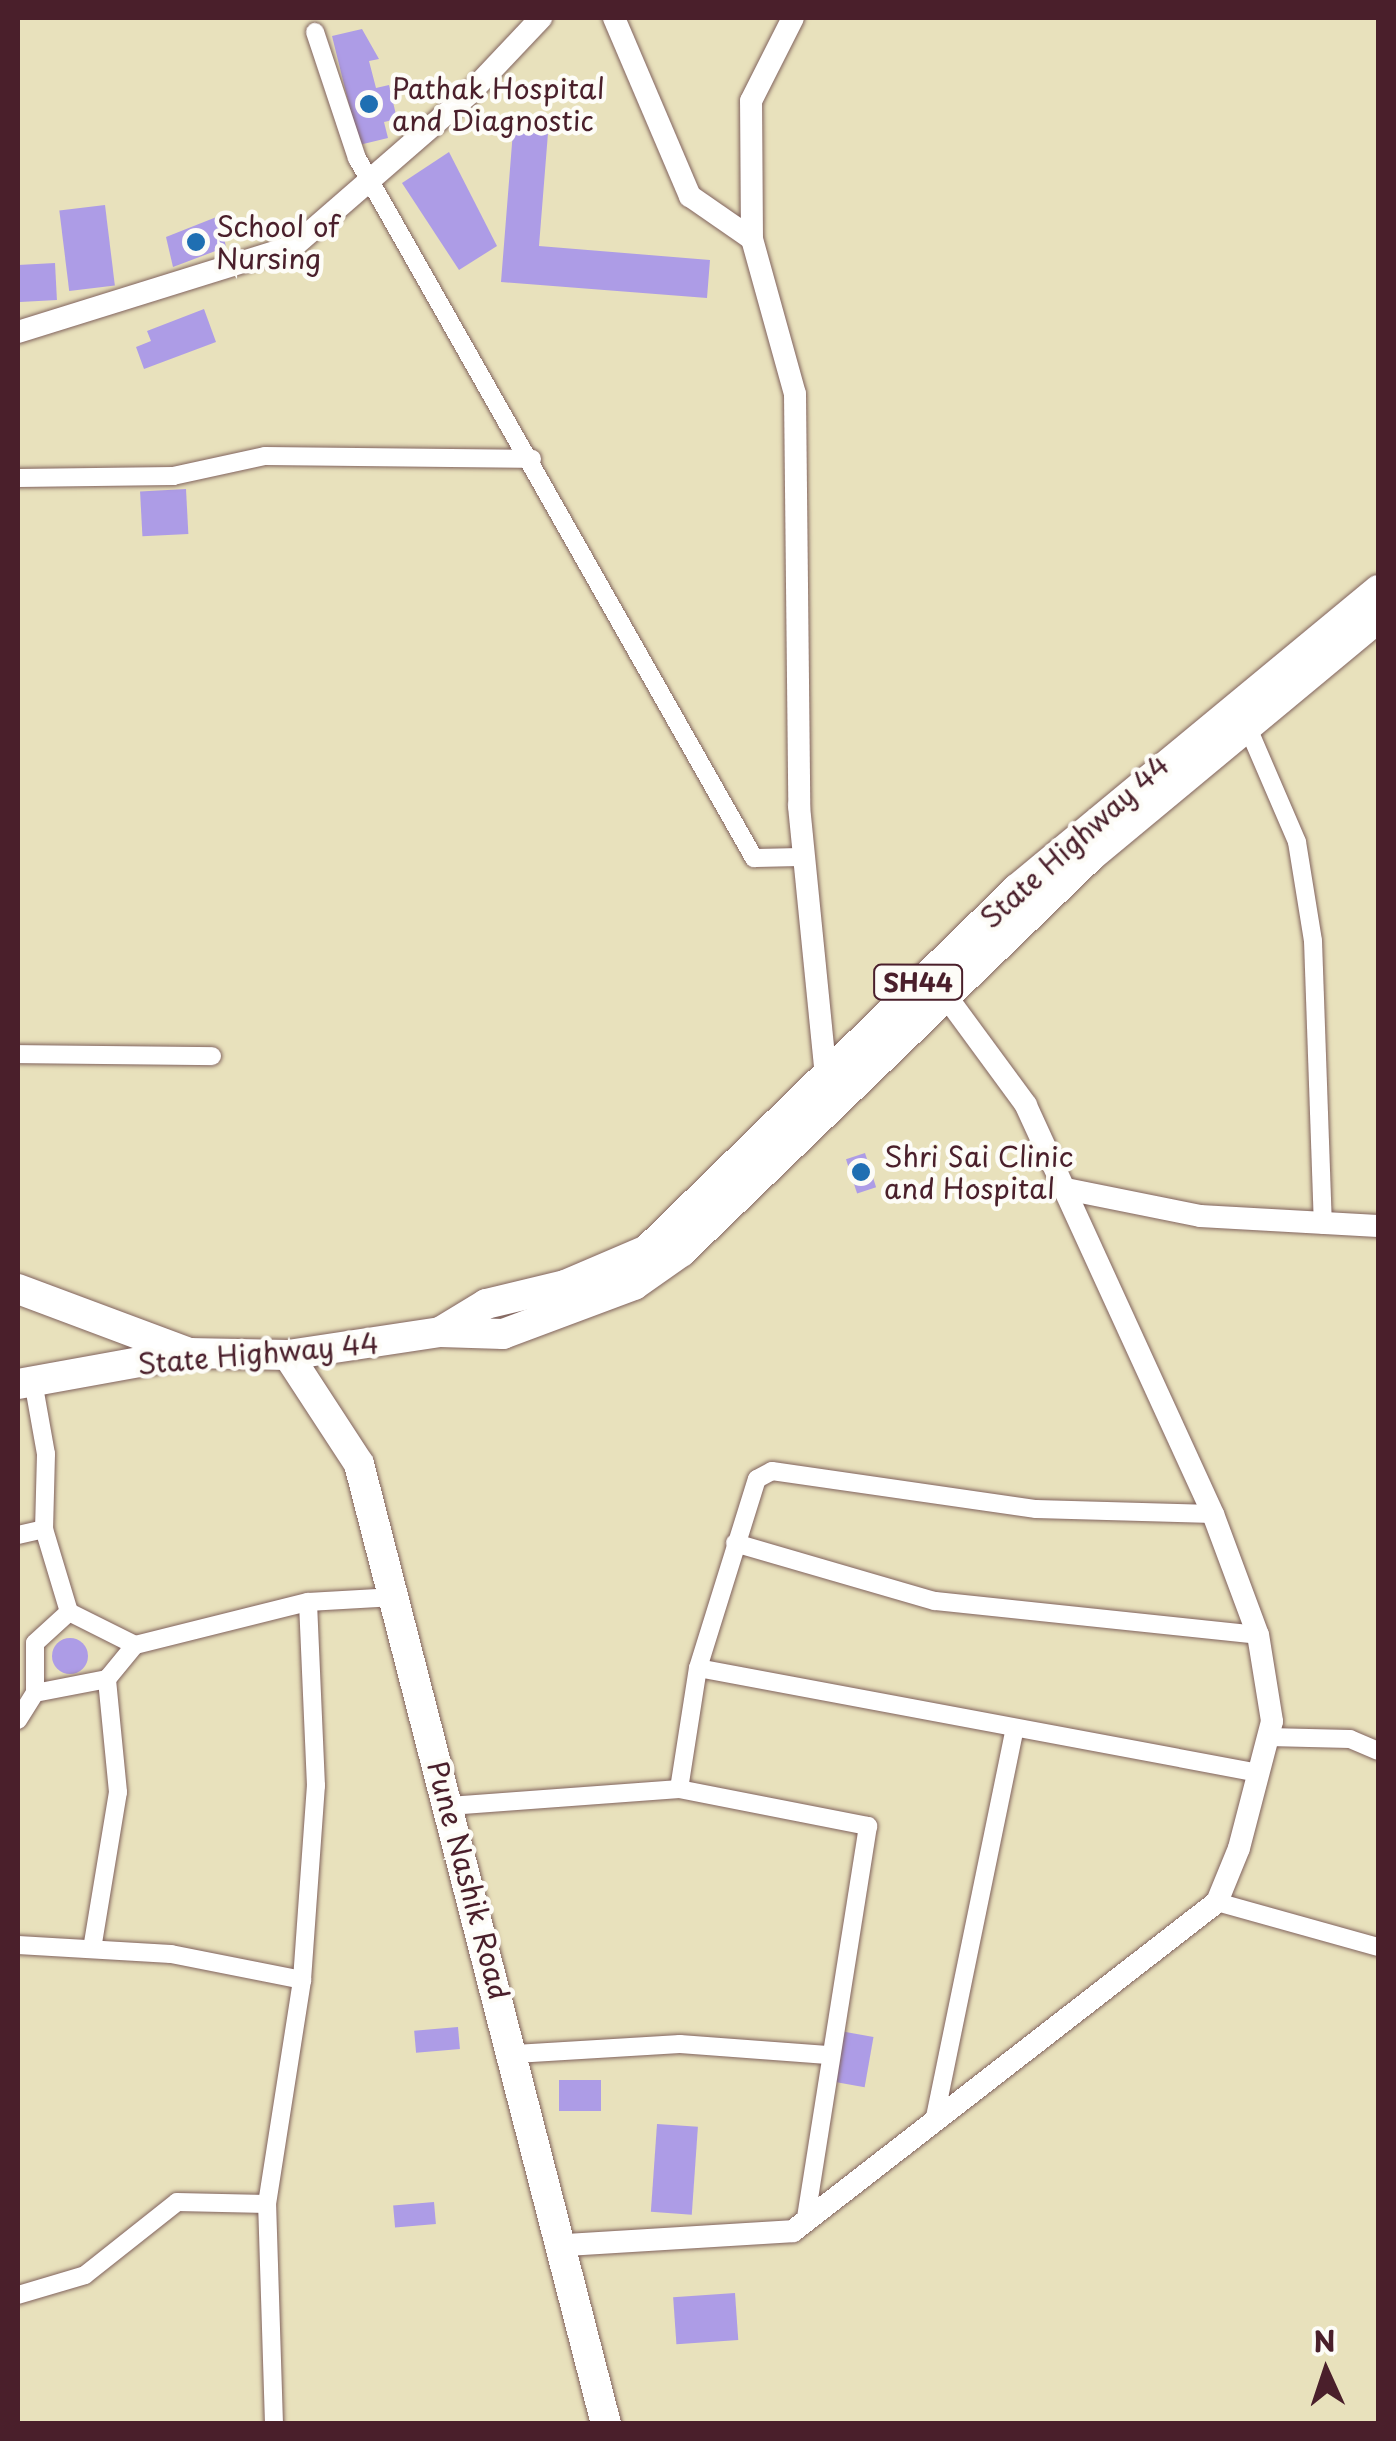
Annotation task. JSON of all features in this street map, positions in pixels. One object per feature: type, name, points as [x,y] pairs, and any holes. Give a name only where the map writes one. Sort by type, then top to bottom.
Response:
[{"type":"main road","name":"State Highway 44","points":[[936,983],[1364,620],[1378,590]]},
{"type":"main road","name":"State Highway 44","points":[[25,1383],[189,1353],[288,1355],[440,1332],[522,1328],[653,1260],[829,1090],[1116,799],[1364,620]]},
{"type":"main road","points":[[18,1289],[189,1353]]},
{"type":"main road","name":"Pune Nashik Road","points":[[288,1355],[360,1464],[565,2245],[606,2424]]},
{"type":"street","points":[[18,332],[294,246],[542,18]]},
{"type":"street","points":[[614,18],[690,196],[752,239]]},
{"type":"street","points":[[794,18],[752,101],[752,239],[795,394],[802,858],[829,1090]]},
{"type":"street","points":[[315,32],[357,158],[374,176],[754,858],[802,858]]},
{"type":"street","points":[[18,478],[173,476],[264,456],[532,459]]},
{"type":"street","points":[[1244,720],[1297,842],[1314,941],[1323,1225]]},
{"type":"street","points":[[565,2245],[775,2236],[804,2223],[1218,1902],[1258,1773],[1268,1737],[1272,1692],[1258,1635],[1213,1514],[1026,1104],[936,983]]},
{"type":"street","points":[[18,1054],[212,1056]]},
{"type":"street","points":[[1066,1189],[1200,1216],[1378,1226]]},
{"type":"street","points":[[25,1383],[46,1454],[44,1529],[68,1612],[135,1645]]},
{"type":"street","points":[[679,1788],[698,1668],[758,1478],[772,1471],[1036,1510],[1213,1514]]},
{"type":"street","points":[[18,1535],[44,1529]]},
{"type":"street","points":[[735,1543],[935,1602],[1258,1635]]},
{"type":"street","points":[[35,1693],[107,1679],[135,1645],[308,1602],[395,1598]]},
{"type":"street","points":[[274,2424],[266,2204],[302,1980],[316,1786],[308,1602]]},
{"type":"street","points":[[18,1720],[35,1693],[26,1644],[68,1612]]},
{"type":"street","points":[[698,1668],[1014,1731],[1258,1773]]},
{"type":"street","points":[[92,1948],[118,1792],[107,1679]]},
{"type":"street","points":[[935,2118],[1014,1731]]},
{"type":"street","points":[[1268,1737],[1350,1739],[1378,1751]]},
{"type":"street","points":[[449,1806],[679,1788],[868,1826],[828,2055],[804,2223]]},
{"type":"street","points":[[1218,1902],[1378,1947]]},
{"type":"street","points":[[18,1945],[92,1948],[302,1980]]},
{"type":"street","points":[[515,2054],[680,2044],[828,2055]]},
{"type":"street","points":[[18,2294],[85,2275],[177,2202],[266,2204]]},
{"type":"building","points":[[362,29],[379,59],[369,61],[376,88],[389,85],[397,119],[384,122],[388,138],[359,145],[332,36]]},
{"type":"building","points":[[513,131],[548,133],[539,246],[710,260],[707,298],[501,282]]},
{"type":"building","points":[[449,152],[497,246],[459,270],[402,183]]},
{"type":"building","points":[[105,205],[115,285],[69,291],[59,211]]},
{"type":"building","name":"School of Nursing","points":[[219,216],[226,247],[173,267],[166,237]]},
{"type":"building","points":[[55,263],[57,300],[20,302],[18,265]]},
{"type":"building","points":[[204,309],[216,342],[144,369],[136,347],[151,341],[147,331]]},
{"type":"building","points":[[186,489],[188,534],[142,536],[140,491]]},
{"type":"building","points":[[865,1153],[876,1187],[857,1193],[846,1159]]},
{"type":"building","points":[[70,1638],[83,1643],[88,1656],[83,1669],[70,1674],[57,1669],[52,1656],[57,1643]]},
{"type":"building","points":[[458,2027],[460,2049],[416,2053],[414,2031]]},
{"type":"building","points":[[840,2031],[873,2037],[865,2087],[831,2081]]},
{"type":"building","points":[[559,2080],[601,2080],[601,2111],[559,2111]]},
{"type":"building","points":[[657,2124],[698,2127],[692,2215],[651,2212]]},
{"type":"building","points":[[434,2202],[436,2224],[395,2227],[393,2206]]},
{"type":"building","points":[[735,2293],[738,2340],[676,2344],[673,2297]]},
{"type":"place","name":"Pathak Hospital and Diagnostic","points":[[369,104]]},
{"type":"place","name":"School of Nursing","points":[[196,242]]},
{"type":"place","name":"Shri Sai Clinic and Hospital","points":[[861,1172]]}]
